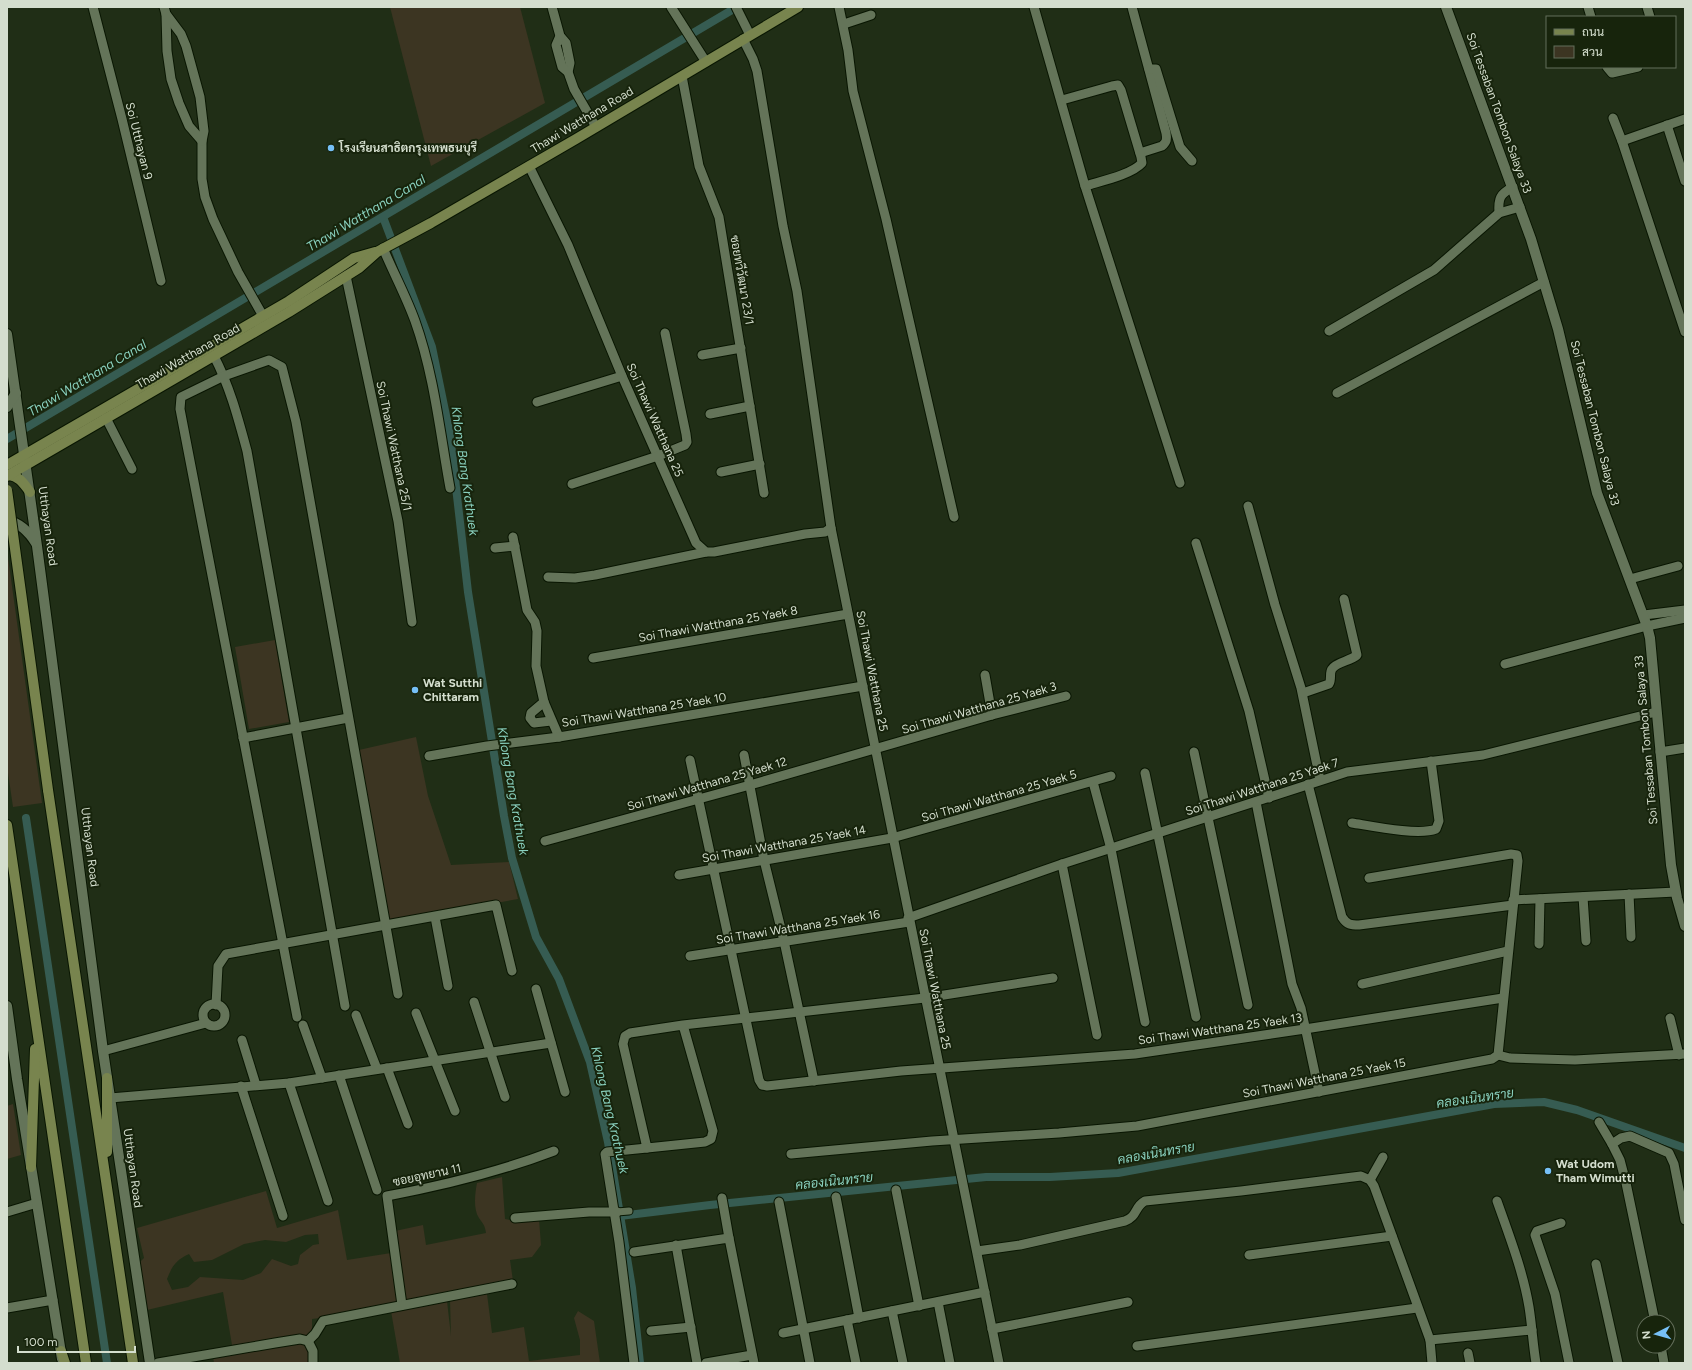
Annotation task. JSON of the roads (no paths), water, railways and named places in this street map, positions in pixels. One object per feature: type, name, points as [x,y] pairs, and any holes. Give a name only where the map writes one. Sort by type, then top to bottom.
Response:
[{"type":"main road","name":"Thawi Watthana Road","points":[[24,456],[106,418],[214,356],[289,312],[359,268],[387,246],[529,166],[798,7]]},
{"type":"main road","name":"Thawi Watthana Road","points":[[8,472],[24,456],[263,316],[354,258],[387,246]]},
{"type":"main road","points":[[8,472],[24,483],[30,492]]},
{"type":"main road","points":[[7,490],[48,790],[133,1363]]},
{"type":"main road","points":[[7,825],[86,1363]]},
{"type":"main road","points":[[31,1167],[33,1086],[37,1028]]},
{"type":"main road","points":[[107,1078],[106,1137],[109,1201]]},
{"type":"main road","points":[[61,1351],[64,1363]]},
{"type":"street","name":"Soi Utthayan 9","points":[[93,7],[161,281]]},
{"type":"street","points":[[552,7],[560,36],[556,45],[562,67],[568,72],[574,89],[596,127]]},
{"type":"street","points":[[671,7],[706,62]]},
{"type":"street","name":"Soi Thawi Watthana 25","points":[[736,7],[741,18],[757,71],[783,226],[797,291],[831,528],[892,838],[953,1140],[963,1180],[999,1363]]},
{"type":"street","points":[[839,7],[844,24],[853,91],[886,219],[954,517]]},
{"type":"street","points":[[1034,7],[1062,100],[1085,186],[1180,483]]},
{"type":"street","points":[[1132,7],[1167,140],[1162,146],[1140,153]]},
{"type":"street","name":"Soi Tessaban Tombon Salaya 33","points":[[1446,7],[1520,207],[1558,329],[1597,493],[1648,626],[1671,865],[1685,926]]},
{"type":"street","points":[[165,11],[167,51],[171,79],[189,126],[202,141]]},
{"type":"street","points":[[165,11],[181,34],[194,74],[204,130],[202,141],[202,179],[205,197],[213,219],[236,268],[263,316]]},
{"type":"street","points":[[844,24],[871,15]]},
{"type":"street","points":[[1608,68],[1612,73],[1634,68]]},
{"type":"street","points":[[1149,69],[1156,69],[1180,146],[1192,161]]},
{"type":"street","name":"ซอยทวีวัฒนา 23/1","points":[[682,76],[699,166],[719,217],[764,493]]},
{"type":"street","points":[[1062,100],[1112,86],[1118,86],[1121,90],[1140,153],[1142,163],[1138,167],[1131,171],[1085,186]]},
{"type":"street","points":[[1613,118],[1685,332]]},
{"type":"street","points":[[1622,141],[1685,119]]},
{"type":"street","points":[[1667,125],[1685,181]]},
{"type":"street","name":"Soi Thawi Watthana 25","points":[[529,166],[568,245],[622,376],[696,543],[706,552]]},
{"type":"street","points":[[1499,213],[1500,198],[1503,193],[1513,187]]},
{"type":"street","points":[[1329,331],[1434,270],[1499,213],[1520,207]]},
{"type":"street","points":[[387,246],[415,321],[431,383],[450,488]]},
{"type":"street","name":"Soi Thawi Watthana 25/1","points":[[346,276],[398,522],[412,622]]},
{"type":"street","points":[[1337,393],[1544,282]]},
{"type":"street","points":[[572,484],[679,449],[687,442],[665,333]]},
{"type":"street","name":"Utthayan Road","points":[[7,334],[16,393],[12,406],[24,456],[30,492],[103,1051],[150,1363]]},
{"type":"street","points":[[702,355],[741,348]]},
{"type":"street","points":[[214,356],[224,376],[236,410],[247,452],[345,1006]]},
{"type":"street","points":[[297,1017],[180,409],[181,397],[224,376],[269,360],[282,367],[296,422],[398,994]]},
{"type":"street","points":[[537,402],[622,376]]},
{"type":"street","points":[[710,414],[750,406]]},
{"type":"street","points":[[106,418],[132,469]]},
{"type":"street","points":[[721,472],[760,464]]},
{"type":"street","points":[[1248,506],[1275,605],[1302,693],[1320,780]]},
{"type":"street","points":[[7,520],[21,526],[32,536],[37,546]]},
{"type":"street","points":[[548,577],[575,578],[595,575],[706,552],[805,534],[825,532],[831,528]]},
{"type":"street","points":[[495,548],[514,542],[527,610],[535,622],[537,630],[536,666],[544,702],[551,721],[559,736]]},
{"type":"street","points":[[1196,543],[1249,711],[1269,798]]},
{"type":"street","points":[[1630,579],[1678,566]]},
{"type":"street","points":[[1302,693],[1329,684],[1331,679],[1331,671],[1334,666],[1357,655],[1344,599]]},
{"type":"street","points":[[1644,616],[1685,610]]},
{"type":"street","name":"Soi Thawi Watthana 25 Yaek 8","points":[[593,658],[848,614]]},
{"type":"street","points":[[1505,664],[1648,626],[1685,618]]},
{"type":"street","points":[[986,675],[992,715]]},
{"type":"street","name":"Soi Thawi Watthana 25 Yaek 10","points":[[429,756],[863,686]]},
{"type":"street","name":"Soi Thawi Watthana 25 Yaek 3","points":[[875,750],[992,715],[1066,696]]},
{"type":"street","points":[[544,702],[531,713],[530,718],[534,723],[551,721]]},
{"type":"street","name":"Soi Thawi Watthana 25 Yaek 7","points":[[909,920],[1062,864],[1347,772],[1431,761],[1456,760],[1483,755],[1656,712]]},
{"type":"street","points":[[243,738],[348,718]]},
{"type":"street","points":[[1660,752],[1685,748]]},
{"type":"street","name":"Soi Thawi Watthana 25 Yaek 12","points":[[545,841],[875,750]]},
{"type":"street","points":[[1194,752],[1248,1005]]},
{"type":"street","points":[[744,755],[764,860],[784,941],[814,1081]]},
{"type":"street","points":[[690,760],[746,1017]]},
{"type":"street","points":[[1352,823],[1390,829],[1430,832],[1436,829],[1439,821],[1431,761]]},
{"type":"street","points":[[1145,774],[1196,1017]]},
{"type":"street","name":"Soi Thawi Watthana 25 Yaek 5","points":[[892,838],[1111,776]]},
{"type":"street","points":[[1093,782],[1112,849],[1145,1022]]},
{"type":"street","points":[[1308,784],[1342,917],[1345,922],[1350,925],[1359,925],[1540,899],[1676,892]]},
{"type":"street","points":[[1256,802],[1292,984],[1301,1008],[1319,1092]]},
{"type":"street","name":"Soi Thawi Watthana 25 Yaek 14","points":[[679,875],[892,838]]},
{"type":"street","points":[[1369,878],[1511,854],[1517,855],[1518,861],[1498,1055],[1510,1058],[1582,1060],[1682,1055],[1670,1018]]},
{"type":"street","points":[[1062,864],[1097,1035]]},
{"type":"street","points":[[1629,894],[1630,937]]},
{"type":"street","points":[[1583,897],[1586,941]]},
{"type":"street","points":[[1539,944],[1540,899]]},
{"type":"street","points":[[216,1005],[218,966],[226,954],[496,905],[512,971]]},
{"type":"street","points":[[435,917],[448,986]]},
{"type":"street","name":"Soi Thawi Watthana 25 Yaek 16","points":[[690,956],[909,920]]},
{"type":"street","points":[[1362,984],[1508,951]]},
{"type":"street","points":[[647,1148],[623,1039],[630,1033],[746,1017],[925,998],[1053,978]]},
{"type":"street","points":[[536,989],[565,1092]]},
{"type":"street","name":"Soi Thawi Watthana 25 Yaek 13","points":[[746,1017],[759,1080],[762,1085],[767,1086],[901,1071],[1135,1054],[1503,998]]},
{"type":"street","points":[[474,1002],[505,1097]]},
{"type":"street","points":[[103,1051],[206,1023],[215,1026],[223,1021],[224,1012],[222,1008],[216,1005],[208,1006],[203,1014],[206,1023]]},
{"type":"street","points":[[7,1006],[17,1080],[61,1351]]},
{"type":"street","points":[[416,1013],[455,1111]]},
{"type":"street","points":[[356,1015],[377,1069]]},
{"type":"street","points":[[303,1025],[322,1078]]},
{"type":"street","points":[[634,1363],[615,1212],[605,1154],[609,1152],[705,1142],[711,1139],[713,1131],[683,1025]]},
{"type":"street","points":[[242,1040],[256,1085]]},
{"type":"street","points":[[110,1098],[289,1083],[551,1042]]},
{"type":"street","name":"Soi Thawi Watthana 25 Yaek 15","points":[[791,1154],[932,1140],[1059,1133],[1137,1126],[1492,1059],[1498,1055]]},
{"type":"street","points":[[387,1068],[408,1124]]},
{"type":"street","points":[[339,1075],[377,1190]]},
{"type":"street","points":[[289,1083],[328,1201]]},
{"type":"street","points":[[241,1086],[283,1216]]},
{"type":"street","points":[[1599,1122],[1620,1160],[1654,1314]]},
{"type":"street","points":[[1612,1144],[1621,1138],[1630,1136],[1669,1153],[1674,1164],[1685,1220]]},
{"type":"street","name":"ซอยอุทยาน 11","points":[[402,1305],[387,1196],[436,1187],[490,1174],[554,1151]]},
{"type":"street","points":[[1370,1180],[1383,1157]]},
{"type":"street","points":[[977,1251],[1020,1245],[1125,1221],[1131,1219],[1140,1204],[1144,1201],[1241,1191],[1354,1176],[1366,1177],[1374,1186],[1417,1308],[1430,1340],[1432,1363]]},
{"type":"street","points":[[896,1190],[919,1306]]},
{"type":"street","points":[[836,1197],[859,1318]]},
{"type":"street","points":[[1496,1201],[1512,1244],[1525,1290],[1529,1308],[1536,1363]]},
{"type":"street","points":[[706,1363],[753,1359],[722,1202]]},
{"type":"street","points":[[779,1202],[810,1363]]},
{"type":"street","points":[[7,1212],[37,1203]]},
{"type":"street","points":[[514,1218],[589,1212],[630,1211]]},
{"type":"street","points":[[1561,1223],[1537,1232],[1535,1235],[1555,1294],[1569,1363]]},
{"type":"street","points":[[1249,1255],[1392,1236]]},
{"type":"street","points":[[634,1252],[729,1238]]},
{"type":"street","points":[[676,1245],[697,1363]]},
{"type":"street","points":[[1596,1264],[1618,1363]]},
{"type":"street","points":[[308,1341],[315,1334],[323,1321],[512,1284]]},
{"type":"street","points":[[783,1333],[985,1292]]},
{"type":"street","points":[[7,1308],[53,1300]]},
{"type":"street","points":[[938,1302],[950,1363]]},
{"type":"street","points":[[992,1329],[1128,1302]]},
{"type":"street","points":[[1137,1346],[1417,1308]]},
{"type":"street","points":[[892,1311],[903,1363]]},
{"type":"street","points":[[847,1320],[856,1363]]},
{"type":"street","points":[[651,1331],[690,1327]]},
{"type":"street","points":[[1430,1340],[1532,1330]]},
{"type":"street","points":[[158,1363],[275,1343],[300,1340],[308,1341]]},
{"type":"street","points":[[308,1341],[313,1351],[313,1363]]},
{"type":"street","points":[[1468,1353],[1470,1363]]},
{"type":"waterway","name":"Thawi Watthana Canal","points":[[7,439],[737,7]]},
{"type":"waterway","name":"Khlong Bang Krathuek","points":[[383,217],[432,347],[450,435],[468,592],[512,858],[536,937],[559,979],[590,1062],[608,1142],[632,1288],[640,1363]]},
{"type":"waterway","points":[[26,818],[107,1363]]},
{"type":"waterway","name":"คลองเนินทราย","points":[[620,1216],[710,1205],[986,1177],[1050,1177],[1118,1173],[1494,1104],[1544,1102],[1577,1110],[1685,1148]]},
{"type":"place","name":"โรงเรียนสาธิตกรุงเทพธนบุรี","points":[[331,148]]},
{"type":"place","name":"Wat Sutthi Chittaram","points":[[415,690]]},
{"type":"place","name":"Wat Udom Tham Wimutti","points":[[1548,1171]]}]
